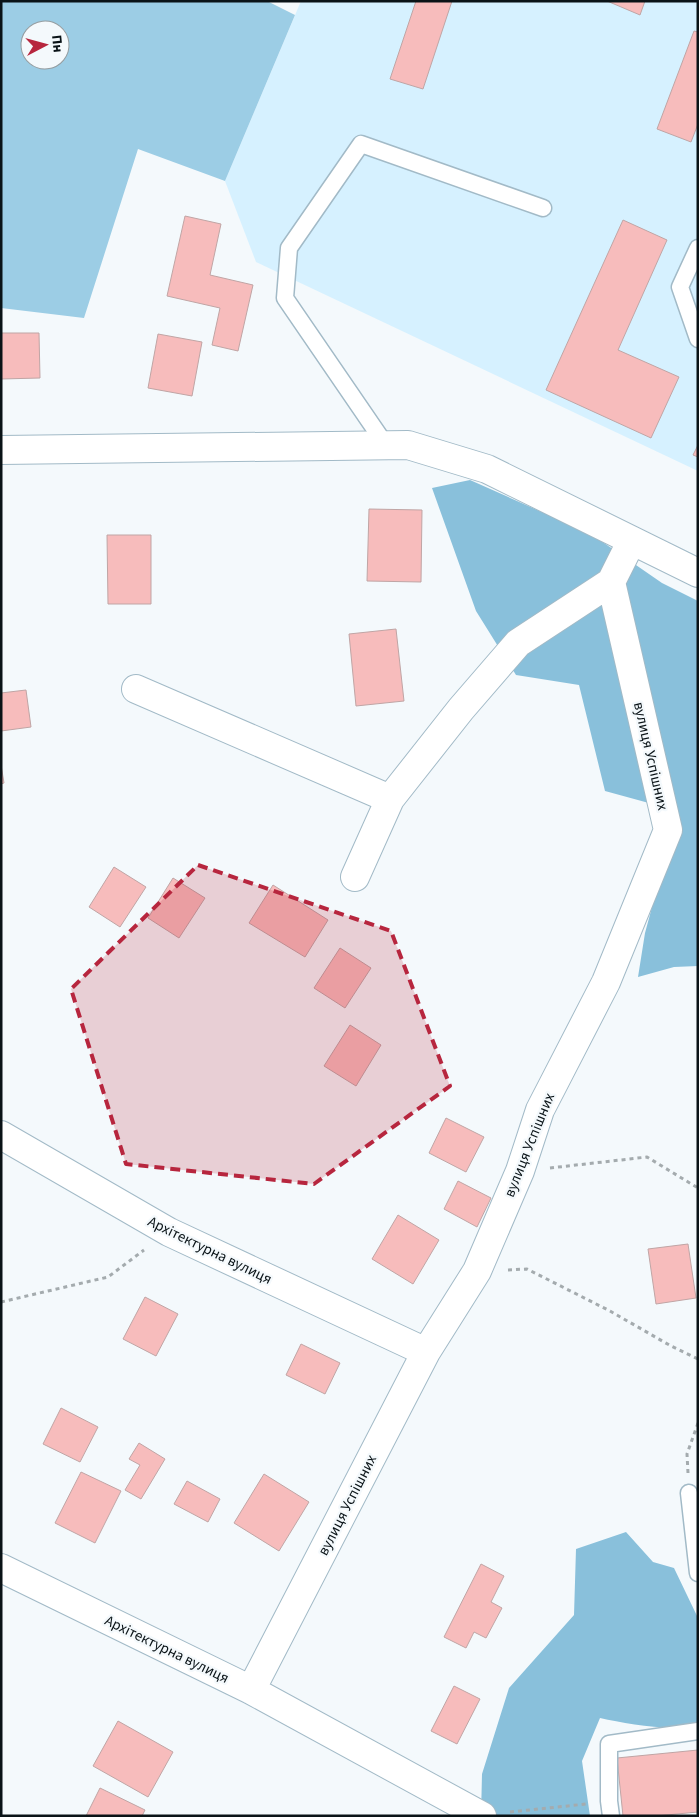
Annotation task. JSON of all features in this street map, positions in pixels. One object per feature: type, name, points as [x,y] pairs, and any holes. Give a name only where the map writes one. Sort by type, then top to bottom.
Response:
[{"type":"street","points":[[1,450],[408,444],[487,470],[698,574]]},
{"type":"street","points":[[355,877],[390,799],[461,709],[518,643],[611,582],[630,541]]},
{"type":"street","name":"вулиця Успішних","points":[[251,1690],[426,1352],[477,1271],[520,1171],[540,1110],[606,982],[668,830],[611,582]]},
{"type":"street","points":[[136,689],[390,799]]},
{"type":"street","name":"Архітектурна вулиця","points":[[1,1135],[169,1232],[426,1352]]},
{"type":"street","name":"Архітектурна вулиця","points":[[1,1568],[251,1690],[481,1815]]},
{"type":"lane","points":[[385,444],[285,298],[289,248],[361,144],[543,208]]},
{"type":"lane","points":[[698,248],[680,287],[698,339]]},
{"type":"lane","points":[[689,1493],[698,1573]]},
{"type":"lane","points":[[610,1808],[609,1744],[698,1730]]},
{"type":"path","points":[[520,1171],[647,1158],[698,1188]]},
{"type":"path","points":[[1,1302],[108,1277],[169,1232]]},
{"type":"path","points":[[477,1271],[527,1269],[610,1311],[698,1360]]},
{"type":"path","points":[[689,1493],[687,1454],[698,1423]]},
{"type":"path","points":[[481,1815],[542,1810],[610,1808]]},
{"type":"highlighted area","points":[[198,865],[391,931],[450,1086],[314,1184],[126,1164],[71,989]]},
{"type":"shaded area","points":[[2,1],[267,1],[295,15],[225,181],[138,149],[84,318],[1,308]]},
{"type":"shaded area","points":[[301,1],[698,1],[698,471],[256,262],[225,181]]},
{"type":"shaded area","points":[[470,480],[591,534],[662,583],[698,601],[698,966],[674,967],[638,977],[645,933],[678,811],[605,791],[579,685],[516,675],[476,611],[432,488]]},
{"type":"shaded area","points":[[626,1532],[653,1562],[674,1568],[698,1618],[698,1725],[676,1728],[636,1725],[600,1718],[582,1761],[590,1816],[481,1816],[482,1774],[509,1688],[574,1615],[576,1549]]},
{"type":"building","points":[[416,1],[452,1],[423,89],[390,79]]},
{"type":"building","points":[[607,1],[645,1],[640,15]]},
{"type":"building","points":[[694,31],[698,32],[698,124],[691,142],[657,129]]},
{"type":"building","points":[[185,216],[221,224],[210,275],[253,285],[238,351],[212,345],[220,308],[167,296]]},
{"type":"building","points":[[623,220],[667,240],[618,350],[679,377],[651,438],[546,390]]},
{"type":"building","points":[[1,333],[39,333],[40,378],[1,379]]},
{"type":"building","points":[[158,334],[202,342],[192,396],[148,388]]},
{"type":"building","points":[[698,445],[698,457],[693,455]]},
{"type":"building","points":[[369,509],[422,510],[421,582],[367,581]]},
{"type":"building","points":[[107,535],[151,535],[151,604],[108,604]]},
{"type":"building","points":[[396,629],[404,701],[356,706],[349,634]]},
{"type":"building","points":[[26,690],[31,727],[1,731],[1,693]]},
{"type":"building","points":[[1,765],[4,783],[1,784]]},
{"type":"building","points":[[114,867],[146,887],[120,927],[89,907]]},
{"type":"building","points":[[173,878],[205,898],[179,938],[148,918]]},
{"type":"building","points":[[273,885],[328,920],[305,957],[249,923]]},
{"type":"building","points":[[340,948],[371,968],[345,1008],[314,988]]},
{"type":"building","points":[[350,1025],[381,1045],[356,1086],[324,1066]]},
{"type":"building","points":[[446,1118],[484,1137],[466,1172],[429,1153]]},
{"type":"building","points":[[458,1181],[491,1198],[477,1227],[444,1209]]},
{"type":"building","points":[[398,1215],[439,1240],[413,1284],[372,1259]]},
{"type":"building","points":[[688,1244],[696,1298],[656,1304],[648,1249]]},
{"type":"building","points":[[145,1297],[178,1314],[156,1356],[123,1339]]},
{"type":"building","points":[[301,1344],[340,1363],[325,1394],[286,1375]]},
{"type":"building","points":[[61,1408],[98,1427],[80,1462],[43,1444]]},
{"type":"building","points":[[139,1443],[165,1459],[141,1499],[125,1490],[140,1465],[129,1459]]},
{"type":"building","points":[[81,1472],[121,1491],[95,1543],[55,1523]]},
{"type":"building","points":[[264,1474],[309,1502],[279,1551],[234,1523]]},
{"type":"building","points":[[187,1481],[220,1499],[208,1522],[174,1504]]},
{"type":"building","points":[[481,1564],[504,1576],[491,1602],[502,1608],[486,1638],[474,1632],[466,1648],[444,1637]]},
{"type":"building","points":[[454,1686],[480,1699],[457,1744],[431,1731]]},
{"type":"building","points":[[118,1721],[173,1752],[148,1797],[93,1766]]},
{"type":"building","points":[[698,1750],[698,1812],[656,1816],[623,1816],[617,1758]]},
{"type":"building","points":[[100,1788],[145,1810],[142,1816],[86,1816]]}]
